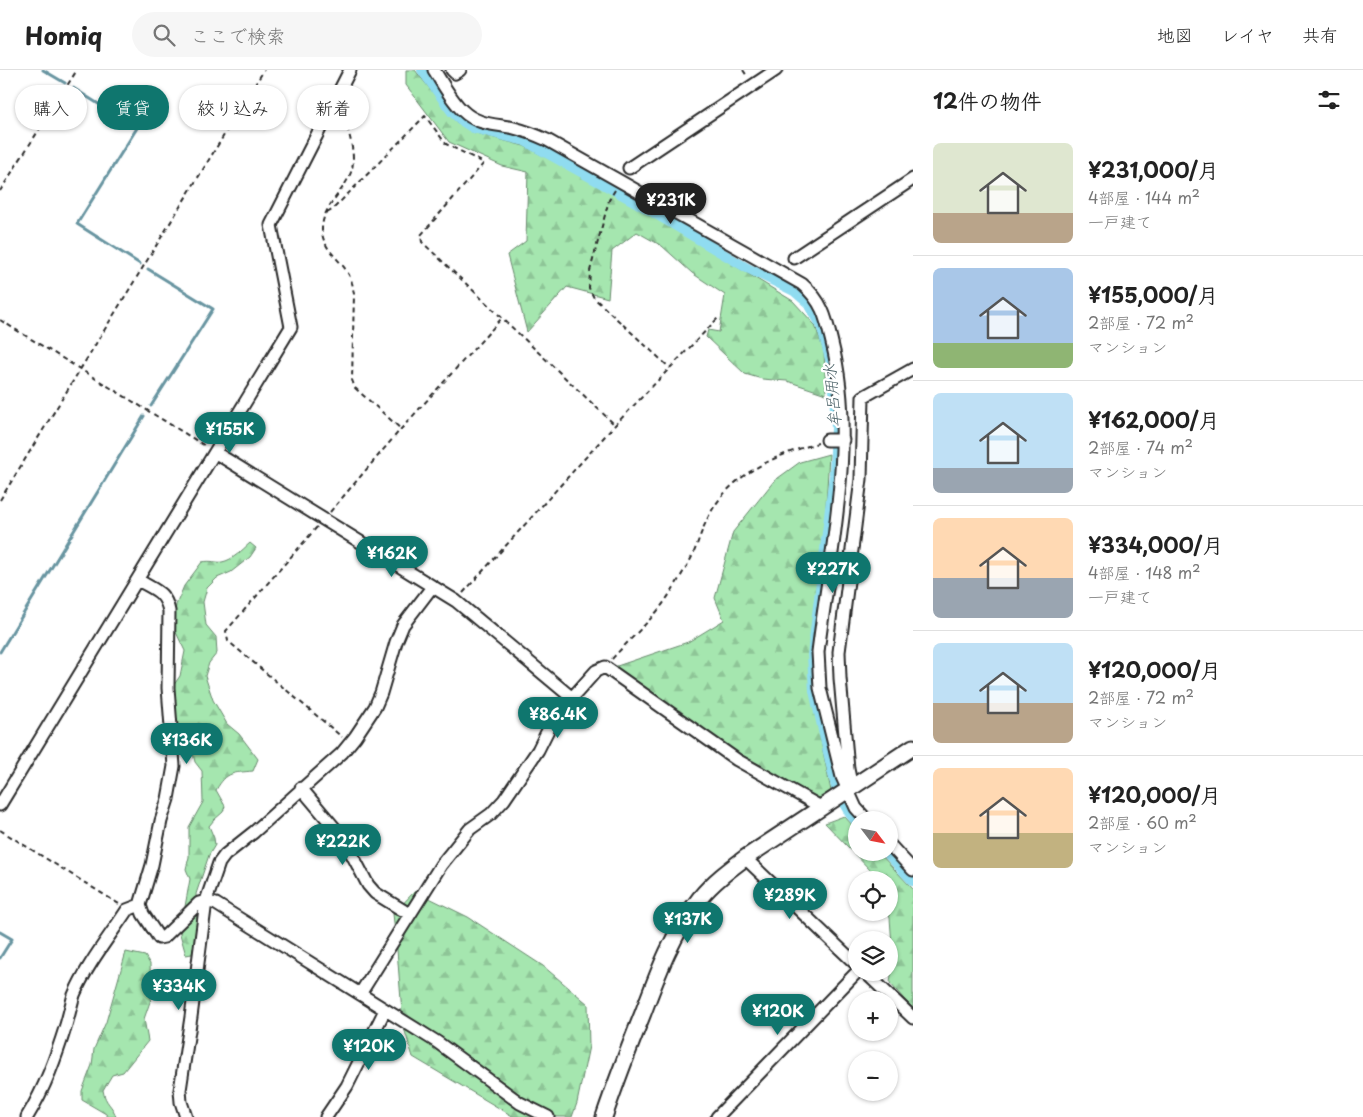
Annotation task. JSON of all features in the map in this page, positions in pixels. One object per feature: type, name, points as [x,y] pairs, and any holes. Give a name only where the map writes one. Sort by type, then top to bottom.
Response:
[{"type":"street","points":[[342,85],[350,70]]},
{"type":"street","points":[[434,70],[455,103],[473,119],[486,124],[530,133],[547,140],[802,284],[819,302],[825,315],[839,374],[833,540],[818,652],[820,688],[830,731],[839,796]]},
{"type":"street","points":[[452,70],[455,74],[460,70]]},
{"type":"street","points":[[629,168],[776,70]]},
{"type":"street","points":[[0,805],[292,327],[271,225],[320,130]]},
{"type":"street","points":[[794,258],[913,179]]},
{"type":"street","points":[[839,796],[848,769],[840,678],[840,652],[861,479],[863,397],[913,369]]},
{"type":"street","points":[[216,453],[456,601],[572,698]]},
{"type":"street","points":[[138,580],[163,596],[167,600],[169,611],[168,688],[174,766],[152,865],[140,905],[143,914],[159,938],[164,937],[199,903],[206,900],[216,904],[457,1056],[520,1103],[548,1117]]},
{"type":"street","points":[[186,1117],[181,1102],[180,1090],[192,1016],[206,900],[219,863],[225,855],[254,832],[342,753],[355,737],[375,707],[381,693],[403,625],[432,587]]},
{"type":"street","points":[[360,994],[441,865],[470,829],[491,814],[504,800],[538,750],[554,718],[596,671],[605,667],[737,760],[839,796],[859,811]]},
{"type":"street","points":[[604,1117],[654,983],[671,944],[687,916],[701,897],[721,876],[745,858],[913,747]]},
{"type":"street","points":[[301,788],[344,838],[368,885],[376,893],[409,914]]},
{"type":"street","points":[[898,854],[913,870]]},
{"type":"street","points":[[745,858],[848,956]]},
{"type":"street","points":[[27,1117],[48,1079],[74,996],[81,981],[127,910],[140,905]]},
{"type":"street","points":[[718,1117],[848,981]]},
{"type":"street","points":[[874,981],[913,1018]]},
{"type":"street","points":[[326,1117],[347,1086],[385,1010]]},
{"type":"street","points":[[519,1117],[528,1108]]},
{"type":"path","points":[[0,191],[77,70]]},
{"type":"path","points":[[0,500],[264,70]]},
{"type":"path","points":[[327,213],[425,116],[446,144],[484,163],[421,235],[422,242],[615,425]]},
{"type":"path","points":[[348,130],[351,139],[352,167],[348,178],[327,213],[322,228],[324,240],[329,252],[344,267],[352,281],[354,294],[352,380],[355,388],[401,429]]},
{"type":"path","points":[[613,192],[608,200],[590,271],[589,288],[594,298],[670,368]]},
{"type":"path","points":[[456,601],[615,425],[720,316]]},
{"type":"path","points":[[0,320],[216,453]]},
{"type":"path","points":[[605,667],[668,596],[690,562],[706,521],[716,504],[728,490],[743,476],[764,463],[795,450],[836,440]]},
{"type":"path","points":[[0,830],[127,910]]},
{"type":"green space","points":[[406,70],[415,70],[456,122],[472,132],[524,146],[617,194],[793,301],[815,325],[824,352],[826,394],[787,381],[762,379],[745,374],[706,337],[708,330],[719,332],[725,295],[692,273],[662,246],[637,232],[612,251],[608,298],[567,287],[527,332],[507,255],[526,241],[528,172],[502,166],[449,142],[406,85]]},
{"type":"green space","points":[[829,454],[824,540],[816,598],[813,660],[815,711],[833,801],[823,805],[739,756],[614,667],[688,642],[724,620],[715,598],[733,532],[774,481],[800,462]]},
{"type":"green space","points":[[250,543],[256,548],[250,557],[231,572],[217,578],[207,588],[203,602],[206,625],[216,637],[217,653],[209,663],[205,676],[213,700],[227,724],[239,734],[258,759],[253,771],[227,776],[216,790],[225,806],[223,812],[209,826],[215,845],[209,855],[196,894],[198,926],[192,954],[186,955],[180,934],[190,879],[186,869],[189,857],[189,827],[203,802],[202,771],[195,762],[192,749],[182,742],[175,733],[171,689],[180,676],[185,651],[173,626],[176,605],[184,586],[202,562],[226,561]]},
{"type":"green space","points":[[844,816],[848,820],[848,847],[825,823]]},
{"type":"green space","points":[[861,861],[887,861],[896,871],[871,871]]},
{"type":"green space","points":[[898,873],[913,889],[913,1008],[890,983],[890,981],[898,981],[898,931],[891,931],[890,921],[898,921]]},
{"type":"green space","points":[[415,891],[468,917],[543,966],[588,1004],[589,1046],[577,1103],[572,1117],[514,1117],[413,1057],[403,1025],[393,914]]},
{"type":"green space","points":[[126,952],[145,956],[150,964],[151,999],[144,1019],[148,1041],[123,1072],[112,1075],[103,1090],[105,1098],[116,1117],[108,1117],[82,1100],[82,1091],[92,1065],[94,1049],[106,1022]]},
{"type":"waterway","points":[[43,70],[65,83]]},
{"type":"waterway","name":"牟呂用水","points":[[422,70],[452,112],[473,128],[525,141],[632,200],[747,268],[794,291],[809,304],[821,325],[833,371],[836,428],[834,475],[812,655],[814,691],[837,792],[848,811]]},
{"type":"waterway","points":[[87,97],[137,128],[77,224],[140,264]]},
{"type":"waterway","points":[[148,269],[213,309],[151,406]]},
{"type":"waterway","points":[[0,652],[144,416]]},
{"type":"waterway","name":"牟呂用水","points":[[894,861],[913,881]]},
{"type":"waterway","points":[[0,932],[12,939],[0,958]]}]
